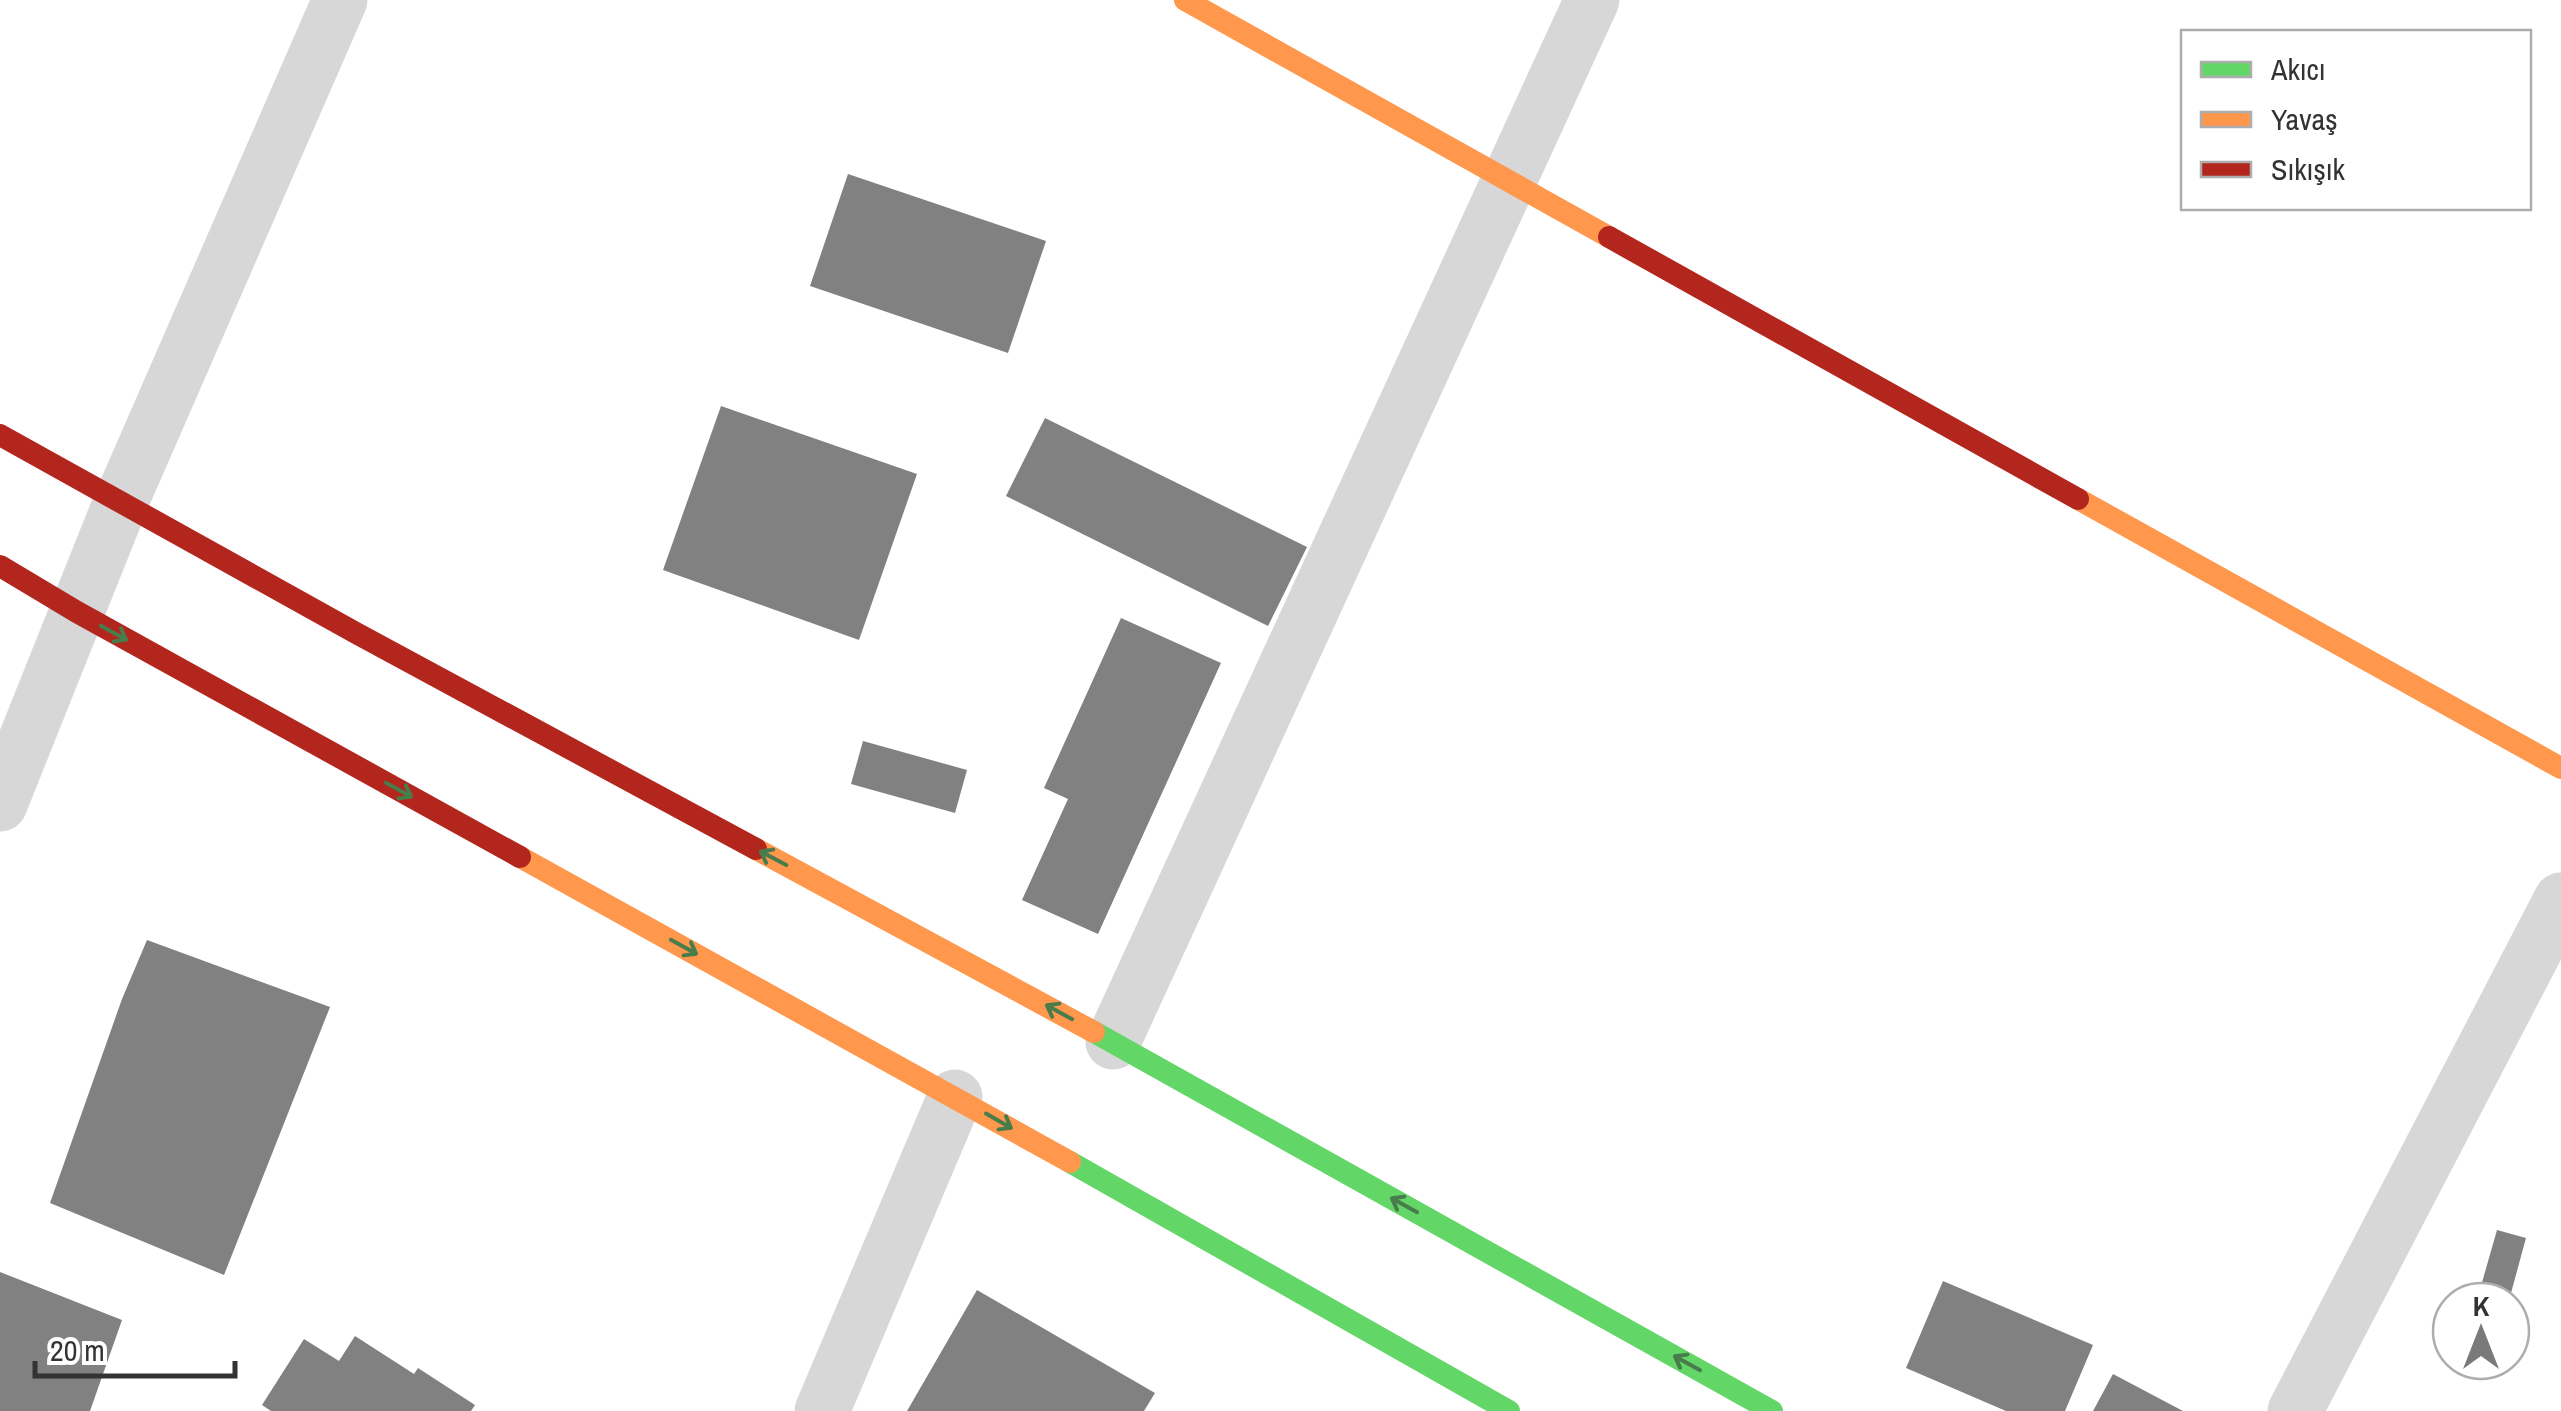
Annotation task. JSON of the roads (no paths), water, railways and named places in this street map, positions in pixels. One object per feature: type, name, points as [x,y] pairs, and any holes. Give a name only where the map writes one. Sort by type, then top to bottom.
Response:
[{"type":"street","points":[[0,804],[120,504],[340,0]]},
{"type":"street","points":[[1184,0],[2561,768]]},
{"type":"street","points":[[1112,1042],[1592,0]]},
{"type":"street","points":[[0,435],[120,504],[1112,1042],[1772,1411]]},
{"type":"street","points":[[0,566],[1510,1411]]},
{"type":"street","points":[[2295,1411],[2561,900]]},
{"type":"street","points":[[822,1411],[955,1097]]}]
